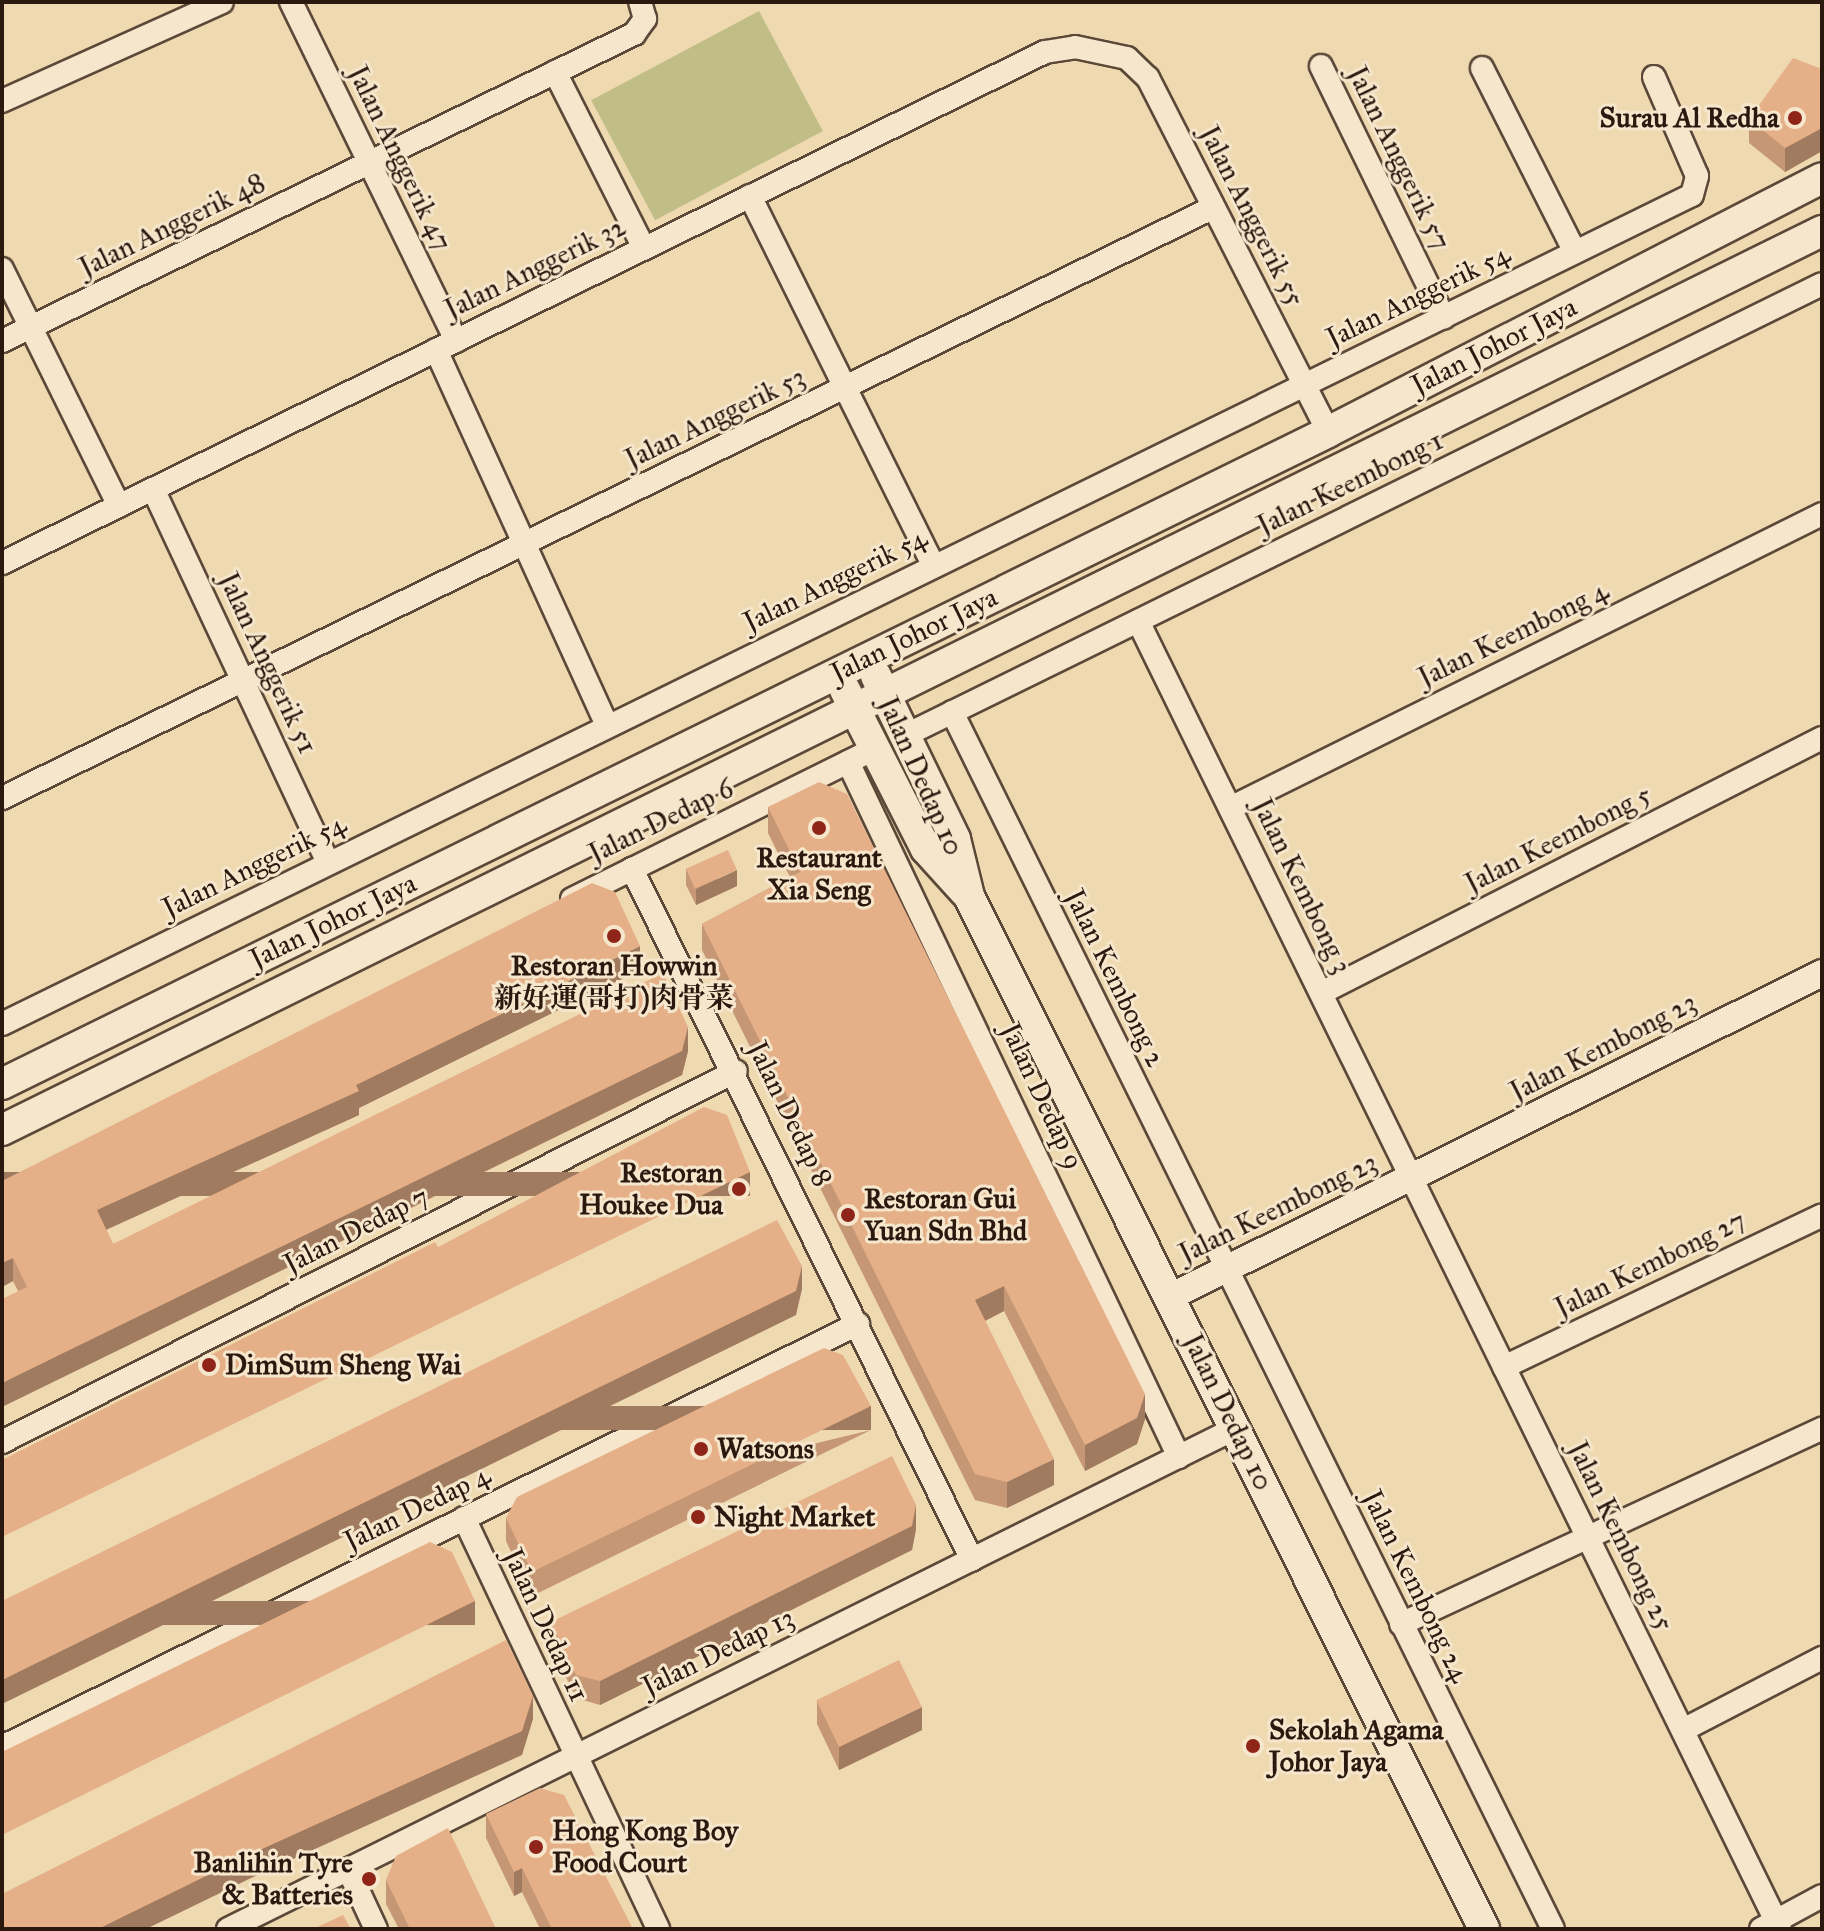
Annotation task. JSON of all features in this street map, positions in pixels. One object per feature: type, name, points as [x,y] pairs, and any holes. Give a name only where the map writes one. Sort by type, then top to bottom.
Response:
[{"type":"main road","name":"Jalan Johor Jaya","points":[[2,1084],[1328,432],[1822,178]]},
{"type":"main road","name":"Jalan Johor Jaya","points":[[2,1130],[883,692],[1822,231]]},
{"type":"main road","name":"Jalan Dedap 10","points":[[867,659],[955,839],[969,896],[1172,1296],[1484,1929]]},
{"type":"main road","name":"Jalan Dedap 10","points":[[836,674],[853,707],[861,755],[926,849],[969,896]]},
{"type":"street","points":[[2,101],[222,2]]},
{"type":"street","name":"Jalan Anggerik 47","points":[[291,2],[369,162],[446,345],[524,544],[607,726]]},
{"type":"street","name":"Jalan Anggerik 48","points":[[2,341],[642,28],[640,2]]},
{"type":"street","name":"Jalan Anggerik 32","points":[[2,563],[1045,52],[1100,48]]},
{"type":"street","name":"Jalan Anggerik 55","points":[[1100,48],[1127,58],[1148,78],[1328,432]]},
{"type":"street","name":"Jalan Anggerik 57","points":[[1321,66],[1444,318]]},
{"type":"street","points":[[1482,68],[1575,252]]},
{"type":"street","points":[[555,72],[644,248]]},
{"type":"street","name":"Jalan Anggerik 54","points":[[4,1017],[328,863],[1696,192],[1697,176],[1654,77]]},
{"type":"street","points":[[750,196],[933,565]]},
{"type":"street","name":"Jalan Anggerik 53","points":[[2,798],[1212,208]]},
{"type":"street","points":[[2,269],[119,506]]},
{"type":"street","name":"Jalan Keembong 1","points":[[904,736],[1822,284]]},
{"type":"street","name":"Jalan Anggerik 51","points":[[153,489],[328,863]]},
{"type":"street","name":"Jalan Keembong 4","points":[[1230,808],[1822,514]]},
{"type":"street","name":"Jalan Kembong 3","points":[[1138,621],[1412,1178]]},
{"type":"street","name":"Jalan Kembong 2","points":[[952,712],[1226,1269]]},
{"type":"street","name":"Jalan Keembong 5","points":[[1321,993],[1822,738]]},
{"type":"street","name":"Jalan Dedap 6","points":[[550,910],[861,755]]},
{"type":"street","name":"Jalan Dedap 9","points":[[861,755],[1179,1457]]},
{"type":"street","name":"Jalan Dedap 8","points":[[632,869],[736,1071],[972,1560]]},
{"type":"street","name":"Jalan Kembong 23","points":[[1412,1178],[1822,973]]},
{"type":"street","name":"Jalan Dedap 7","points":[[2,1442],[736,1071]]},
{"type":"street","name":"Jalan Keembong 23","points":[[1172,1296],[1412,1178]]},
{"type":"street","name":"Jalan Kembong 25","points":[[1412,1178],[1683,1730],[1772,1926]]},
{"type":"street","name":"Jalan Kembong 27","points":[[1504,1367],[1822,1215]]},
{"type":"street","name":"Jalan Kembong 24","points":[[1226,1269],[1553,1929]]},
{"type":"street","name":"Jalan Dedap 4","points":[[2,1747],[858,1324]]},
{"type":"street","name":"Jalan Dedap 13","points":[[228,1929],[1236,1428]]},
{"type":"street","points":[[1401,1624],[1589,1543],[1822,1429]]},
{"type":"street","name":"Jalan Dedap 11","points":[[464,1518],[574,1757],[658,1929]]},
{"type":"street","points":[[1683,1730],[1822,1658]]},
{"type":"street","points":[[348,1869],[376,1929]]},
{"type":"street","points":[[1772,1926],[1822,1896]]},
{"type":"shaded area","points":[[759,11],[823,131],[655,220],[591,100]]},
{"type":"building","name":"Surau Al Redha","points":[[1793,58],[1822,69],[1822,128],[1785,148],[1749,119]]},
{"type":"building","points":[[819,782],[847,794],[1145,1394],[1137,1418],[1085,1445],[1004,1286],[975,1300],[1054,1459],[1007,1482],[975,1474],[702,924],[800,872],[768,807]]},
{"type":"building","points":[[728,850],[737,870],[695,889],[686,869]]},
{"type":"building","points":[[592,883],[615,892],[640,946],[356,1085],[359,1091],[97,1210],[113,1244],[663,973],[688,1027],[682,1051],[2,1383],[2,1299],[27,1287],[13,1258],[2,1263],[2,1181]]},
{"type":"building","points":[[704,1107],[727,1115],[750,1172],[2,1537],[2,1460],[435,1242],[438,1247]]},
{"type":"building","points":[[777,1220],[802,1266],[796,1291],[2,1680],[2,1601]]},
{"type":"building","points":[[824,1348],[843,1355],[871,1406],[532,1572],[506,1518],[517,1497]]},
{"type":"building","points":[[892,1456],[916,1505],[912,1526],[600,1681],[576,1675],[551,1622]]},
{"type":"building","points":[[430,1542],[452,1552],[475,1601],[2,1835],[2,1752]]},
{"type":"building","points":[[506,1640],[533,1696],[522,1731],[249,1855],[98,1929],[2,1929],[2,1894]]},
{"type":"building","points":[[899,1660],[922,1707],[839,1747],[816,1700]]},
{"type":"building","points":[[540,1788],[564,1795],[633,1929],[552,1929],[522,1868],[514,1872],[486,1814]]},
{"type":"building","points":[[448,1828],[496,1929],[410,1929],[386,1880],[396,1856]]},
{"type":"building","points":[[343,1915],[351,1929],[313,1929]]},
{"type":"place","name":"Surau Al Redha","points":[[1795,118]]},
{"type":"place","name":"Restaurant Xia Seng","points":[[819,828]]},
{"type":"place","name":"Restoran Howwin 新好運(哥打)肉骨菜","points":[[614,936]]},
{"type":"place","name":"Restoran Houkee Dua","points":[[739,1189]]},
{"type":"place","name":"Restoran Gui Yuan Sdn Bhd","points":[[848,1215]]},
{"type":"place","name":"DimSum Sheng Wai","points":[[209,1365]]},
{"type":"place","name":"Watsons","points":[[701,1449]]},
{"type":"place","name":"Night Market","points":[[698,1517]]},
{"type":"place","name":"Sekolah Agama Johor Jaya","points":[[1253,1746]]},
{"type":"place","name":"Hong Kong Boy Food Court","points":[[536,1847]]},
{"type":"place","name":"Banlihin Tyre & Batteries","points":[[369,1879]]}]
